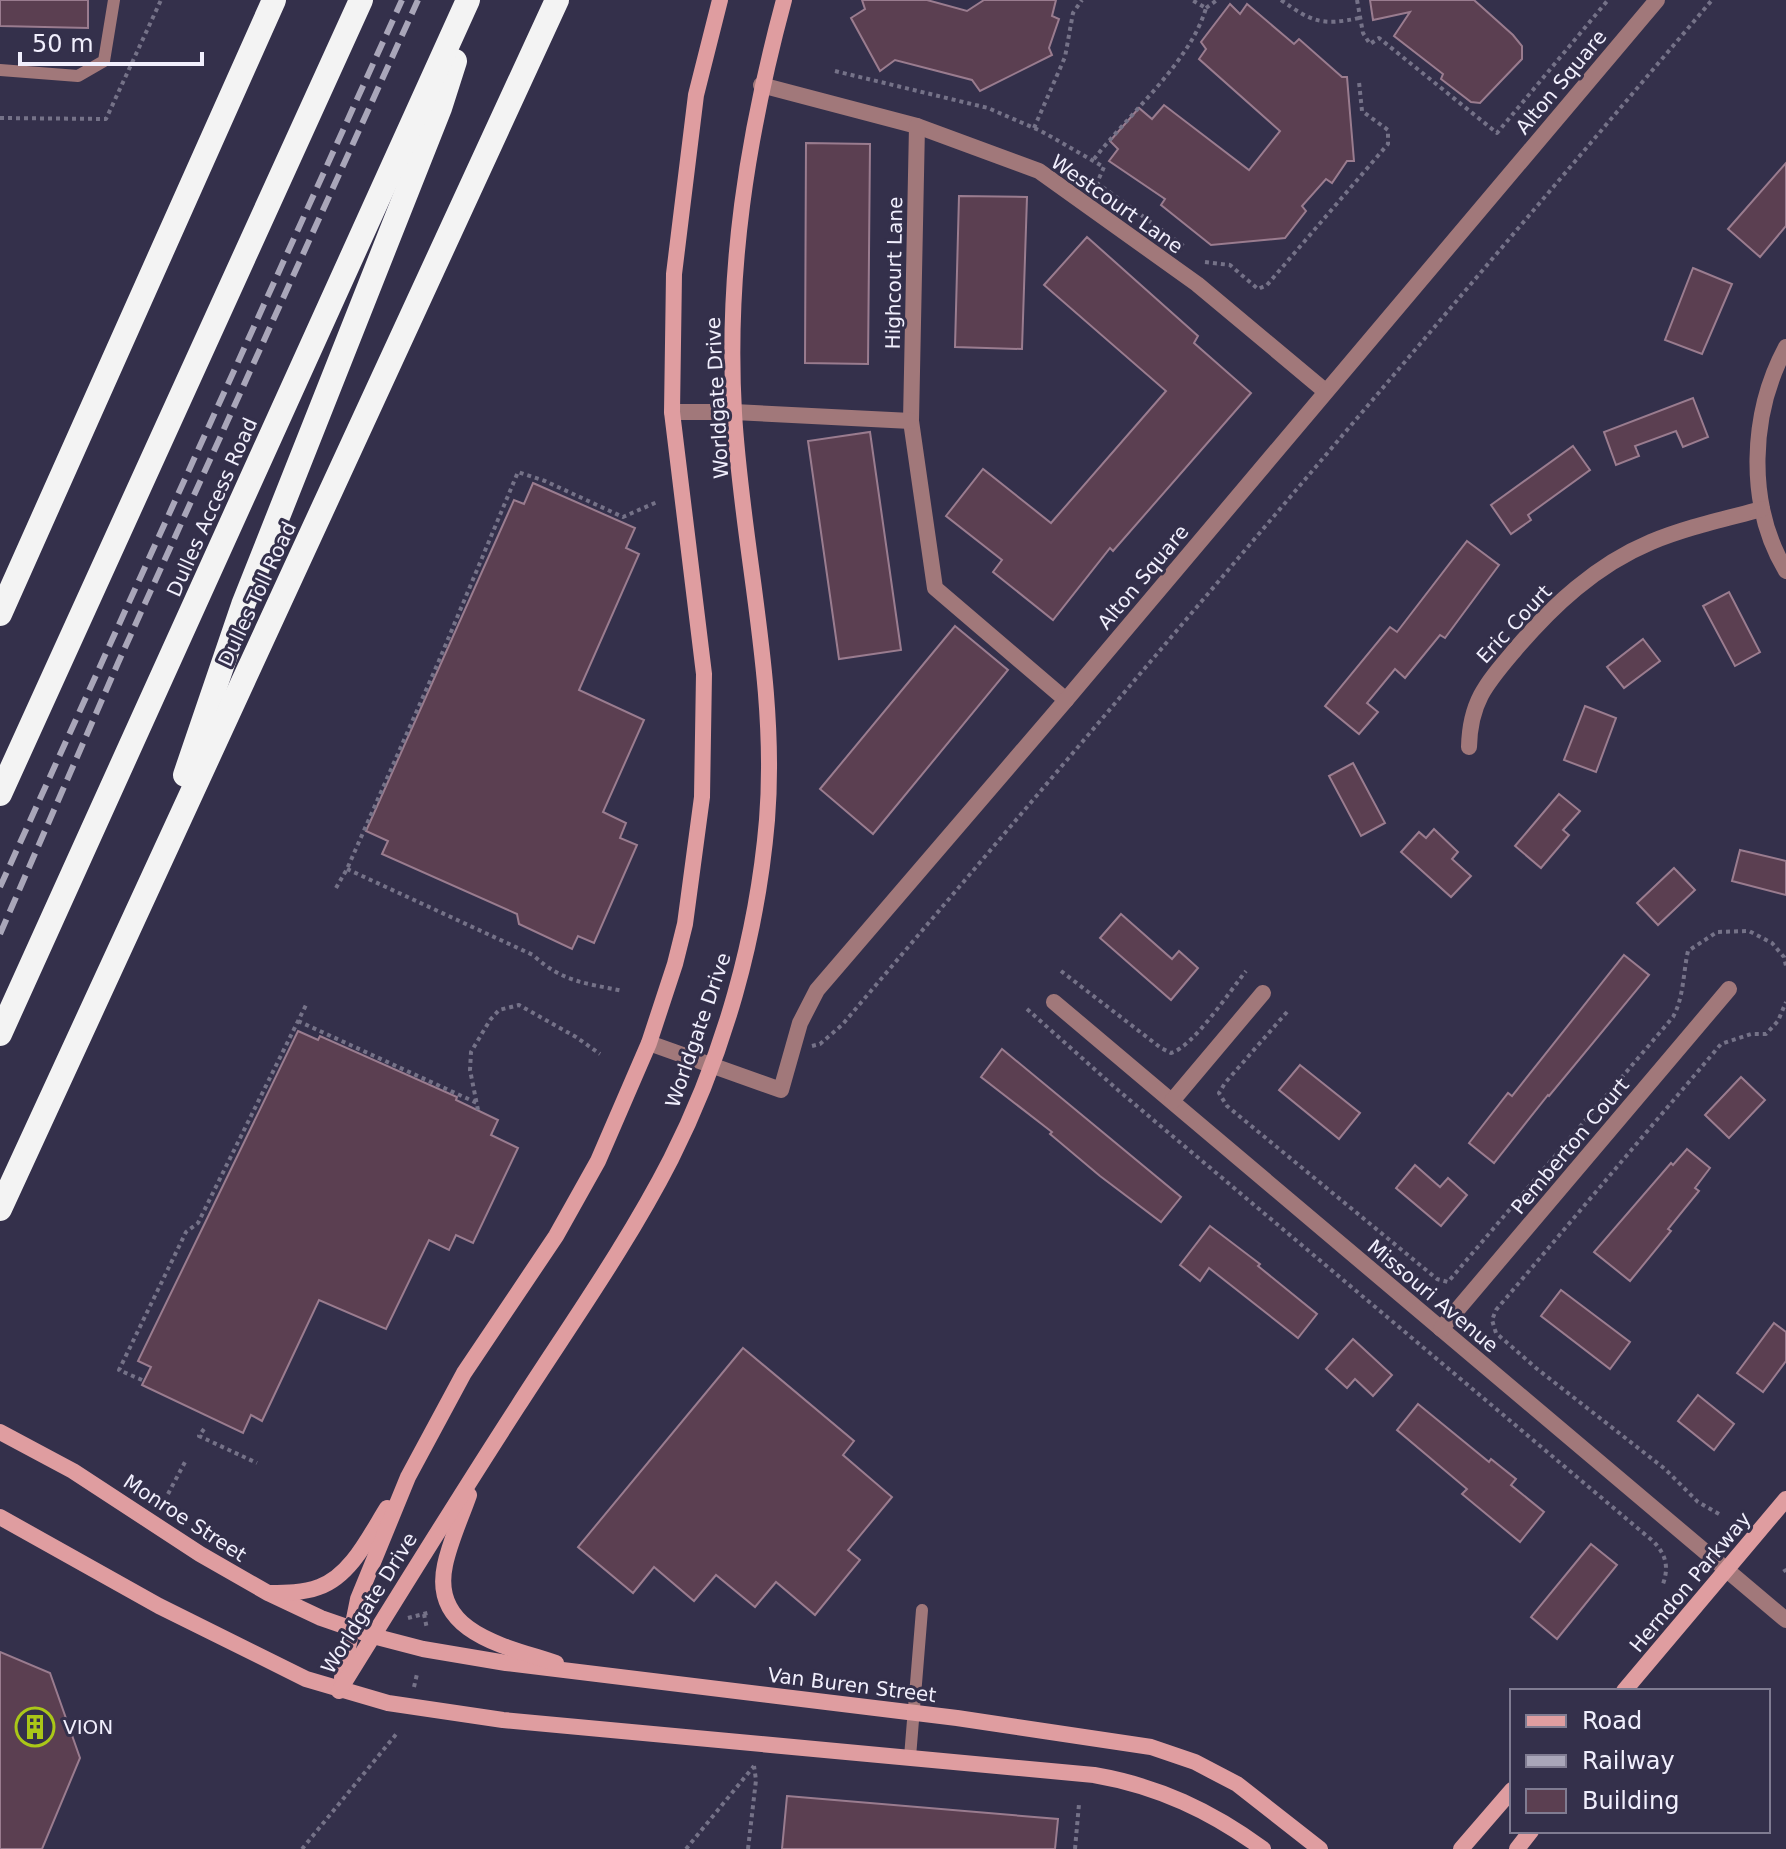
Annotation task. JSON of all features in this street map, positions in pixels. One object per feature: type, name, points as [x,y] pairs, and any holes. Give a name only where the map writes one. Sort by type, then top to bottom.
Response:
[{"type":"highway","points":[[0,614],[274,0]]},
{"type":"highway","points":[[0,794],[361,0]]},
{"type":"highway","points":[[144,895],[243,605],[440,108],[471,0]]},
{"type":"highway","name":"Dulles Access Road","points":[[0,1034],[471,0]]},
{"type":"highway","name":"Dulles Toll Road","points":[[0,1209],[557,0]]},
{"type":"main road","name":"Worldgate Drive","points":[[339,1691],[358,1599],[408,1477],[464,1373],[578,1198],[615,1124],[649,1043],[685,924],[698,842],[704,674],[672,412],[674,274],[696,95],[720,0]]},
{"type":"main road","name":"Worldgate Drive","points":[[339,1691],[650,1197],[687,1125],[711,1065],[737,984],[754,915],[769,778],[768,695],[734,412],[731,337],[748,148],[784,0]]},
{"type":"main road","name":"Monroe Street","points":[[0,1432],[73,1471],[200,1554],[268,1593],[352,1629]]},
{"type":"main road","points":[[480,1465],[445,1567],[444,1591],[449,1605],[459,1621],[475,1634],[592,1675]]},
{"type":"main road","points":[[268,1593],[307,1591],[327,1584],[338,1576],[356,1555],[408,1477]]},
{"type":"main road","name":"Herndon Parkway","points":[[1626,1689],[1786,1499]]},
{"type":"main road","points":[[0,1517],[195,1625],[306,1679],[339,1691],[388,1703],[464,1715],[1067,1771],[1120,1779],[1157,1790],[1193,1806],[1219,1819],[1263,1849]]},
{"type":"main road","name":"Van Buren Street","points":[[352,1629],[476,1659],[1093,1737],[1175,1754],[1237,1784],[1320,1849]]},
{"type":"main road","points":[[1461,1849],[1510,1792]]},
{"type":"main road","points":[[1517,1849],[1529,1833]]},
{"type":"street","name":"Alton Square","points":[[649,1043],[781,1090],[800,1023],[817,990],[1657,0]]},
{"type":"street","name":"Westcourt Lane","points":[[761,85],[917,126],[1039,171],[1197,284],[1325,391]]},
{"type":"street","name":"Highcourt Lane","points":[[917,126],[911,421],[935,588],[951,605],[1066,700]]},
{"type":"street","points":[[1786,347],[1772,378],[1761,419],[1757,457],[1762,509],[1786,571]]},
{"type":"street","points":[[672,412],[911,421]]},
{"type":"street","name":"Eric Court","points":[[1469,747],[1469,724],[1476,701],[1488,681],[1542,619],[1578,586],[1619,558],[1649,543],[1680,531],[1762,509]]},
{"type":"street","name":"Pemberton Court","points":[[1441,1329],[1729,989]]},
{"type":"street","points":[[1172,1101],[1263,993]]},
{"type":"street","name":"Missouri Avenue","points":[[1054,1002],[1786,1620]]},
{"type":"lane","points":[[0,70],[78,76],[104,61],[114,0]]},
{"type":"lane","points":[[910,1757],[922,1610]]},
{"type":"path","points":[[1034,128],[1065,57],[1073,13],[1082,0]]},
{"type":"path","points":[[1192,0],[1206,8]]},
{"type":"path","points":[[1094,159],[1150,95],[1200,28],[1206,8],[1217,0]]},
{"type":"path","points":[[1281,0],[1301,14],[1329,24],[1359,18]]},
{"type":"path","points":[[1357,0],[1363,33],[1370,44],[1379,38],[1497,133],[1608,0]]},
{"type":"path","points":[[794,1044],[807,1047],[820,1044],[842,1025],[1712,0]]},
{"type":"path","points":[[835,71],[975,104],[1034,128],[1094,159],[1104,167],[1097,183],[1206,263],[1230,265],[1258,289],[1267,285],[1388,144],[1388,130],[1362,111],[1359,82]]},
{"type":"path","points":[[336,888],[438,663],[518,472],[623,517],[657,502]]},
{"type":"path","points":[[347,869],[533,955],[548,969],[565,978],[623,991]]},
{"type":"path","points":[[1287,1012],[1219,1093],[1227,1106],[1369,1224],[1437,1279],[1448,1282],[1499,1218],[1673,1017],[1681,1003],[1682,975],[1688,951],[1717,932],[1749,931],[1772,943],[1784,957],[1786,966]]},
{"type":"path","points":[[1061,971],[1171,1053],[1180,1051],[1246,971]]},
{"type":"path","points":[[1719,1514],[1698,1502],[1665,1469],[1536,1368],[1496,1333],[1492,1320],[1496,1310],[1721,1044],[1751,1034],[1766,1034],[1778,1021],[1786,1002]]},
{"type":"path","points":[[142,1380],[119,1370],[186,1232],[198,1223],[232,1157],[306,1005]]},
{"type":"path","points":[[478,1110],[470,1070],[471,1052],[499,1010],[519,1005],[600,1054]]},
{"type":"path","points":[[1027,1009],[1119,1091],[1654,1542],[1665,1557],[1663,1584]]},
{"type":"path","points":[[298,1021],[477,1103]]},
{"type":"path","points":[[204,1429],[199,1436],[257,1463]]},
{"type":"path","points":[[168,1494],[185,1462]]},
{"type":"path","points":[[407,1618],[437,1610]]},
{"type":"path","points":[[424,1614],[427,1629]]},
{"type":"path","points":[[412,1691],[417,1674]]},
{"type":"path","points":[[302,1849],[398,1732]]},
{"type":"path","points":[[686,1849],[754,1766],[756,1780],[748,1849]]},
{"type":"path","points":[[1075,1849],[1079,1804]]},
{"type":"building","points":[[0,0],[88,0],[88,28],[0,26]]},
{"type":"building","points":[[862,0],[927,0],[967,11],[984,0],[1056,0],[1052,16],[1059,19],[1049,48],[1052,55],[980,91],[972,80],[895,60],[880,71],[851,18],[865,9]]},
{"type":"building","points":[[1370,0],[1474,0],[1522,46],[1522,59],[1480,103],[1471,102],[1441,79],[1443,74],[1394,36],[1410,12],[1373,20]]},
{"type":"building","points":[[1230,4],[1240,14],[1247,4],[1294,44],[1299,39],[1342,77],[1347,77],[1354,161],[1347,161],[1332,183],[1326,179],[1302,206],[1306,211],[1285,238],[1211,245],[1161,205],[1165,199],[1109,161],[1118,149],[1110,141],[1139,108],[1152,119],[1164,105],[1249,170],[1280,131],[1199,59],[1206,49],[1201,42]]},
{"type":"building","points":[[806,143],[870,144],[868,364],[805,363]]},
{"type":"building","points":[[1786,163],[1786,226],[1760,257],[1728,229]]},
{"type":"building","points":[[959,196],[1027,197],[1022,349],[955,347]]},
{"type":"building","points":[[1087,237],[1198,336],[1194,343],[1251,393],[1113,551],[1110,548],[1053,620],[993,572],[1002,560],[946,516],[983,469],[1051,523],[1166,391],[1044,285]]},
{"type":"building","points":[[1693,268],[1732,284],[1702,354],[1665,340]]},
{"type":"building","points":[[1693,398],[1708,437],[1683,447],[1676,431],[1635,446],[1639,456],[1616,465],[1604,432]]},
{"type":"building","points":[[870,432],[901,650],[839,659],[808,441]]},
{"type":"building","points":[[1573,446],[1590,470],[1528,515],[1531,520],[1511,534],[1491,505]]},
{"type":"building","points":[[533,483],[635,528],[626,548],[639,554],[579,690],[644,720],[603,812],[626,823],[620,838],[637,845],[594,943],[578,936],[572,949],[519,924],[517,914],[382,854],[388,841],[366,831],[514,500],[524,504]]},
{"type":"building","points":[[1467,541],[1499,565],[1445,638],[1440,635],[1405,678],[1395,669],[1367,703],[1378,712],[1359,734],[1325,706],[1390,627],[1397,632]]},
{"type":"building","points":[[1729,592],[1760,652],[1735,666],[1703,606]]},
{"type":"building","points":[[955,626],[1008,670],[873,834],[820,789]]},
{"type":"building","points":[[1643,639],[1660,661],[1624,688],[1607,667]]},
{"type":"building","points":[[1585,706],[1616,718],[1596,772],[1564,760]]},
{"type":"building","points":[[1353,763],[1385,823],[1361,836],[1329,776]]},
{"type":"building","points":[[1559,794],[1580,811],[1563,830],[1569,835],[1541,868],[1515,846]]},
{"type":"building","points":[[1434,829],[1458,852],[1452,859],[1471,876],[1451,897],[1401,852],[1419,832],[1426,838]]},
{"type":"building","points":[[1740,850],[1786,861],[1786,895],[1732,881]]},
{"type":"building","points":[[1674,868],[1695,890],[1658,925],[1637,903]]},
{"type":"building","points":[[1121,914],[1172,959],[1179,951],[1198,968],[1171,1000],[1100,938]]},
{"type":"building","points":[[1624,955],[1649,975],[1494,1163],[1469,1143],[1508,1093],[1512,1096]]},
{"type":"building","points":[[298,1031],[318,1040],[320,1036],[457,1097],[456,1100],[498,1120],[491,1135],[518,1148],[473,1243],[456,1235],[449,1250],[429,1240],[386,1329],[319,1300],[262,1421],[251,1415],[243,1433],[142,1385],[151,1367],[138,1361]]},
{"type":"building","points":[[1002,1049],[1181,1197],[1161,1222],[1100,1176],[1050,1134],[1052,1132],[981,1077]]},
{"type":"building","points":[[1300,1065],[1360,1113],[1339,1139],[1279,1090]]},
{"type":"building","points":[[1741,1077],[1765,1100],[1729,1138],[1705,1115]]},
{"type":"building","points":[[1687,1149],[1710,1168],[1695,1188],[1699,1191],[1668,1229],[1671,1231],[1630,1281],[1594,1252],[1671,1163],[1673,1165]]},
{"type":"building","points":[[1415,1165],[1440,1187],[1448,1178],[1467,1195],[1441,1226],[1396,1188]]},
{"type":"building","points":[[1210,1226],[1260,1264],[1258,1266],[1317,1314],[1298,1338],[1209,1268],[1200,1281],[1180,1265]]},
{"type":"building","points":[[1561,1290],[1630,1342],[1610,1369],[1541,1316]]},
{"type":"building","points":[[1774,1323],[1786,1332],[1786,1361],[1763,1392],[1737,1373]]},
{"type":"building","points":[[1353,1339],[1392,1375],[1373,1396],[1355,1379],[1347,1388],[1326,1369]]},
{"type":"building","points":[[743,1348],[854,1441],[843,1455],[892,1497],[848,1550],[860,1560],[815,1615],[776,1582],[755,1607],[716,1575],[694,1601],[654,1567],[633,1593],[578,1547]]},
{"type":"building","points":[[1698,1395],[1734,1424],[1714,1450],[1678,1421]]},
{"type":"building","points":[[1418,1404],[1489,1462],[1491,1459],[1516,1479],[1511,1485],[1544,1512],[1520,1542],[1462,1494],[1467,1489],[1397,1430]]},
{"type":"building","points":[[1591,1544],[1617,1565],[1557,1639],[1531,1617]]},
{"type":"building","name":"VION","points":[[0,1652],[50,1673],[80,1758],[42,1849],[0,1849]]},
{"type":"building","points":[[787,1796],[1058,1819],[1055,1849],[782,1849]]},
{"type":"railway","points":[[0,887],[402,0]]},
{"type":"railway","points":[[0,934],[118,663],[418,0]]},
{"type":"place","name":"VION","points":[[35,1727]]}]
